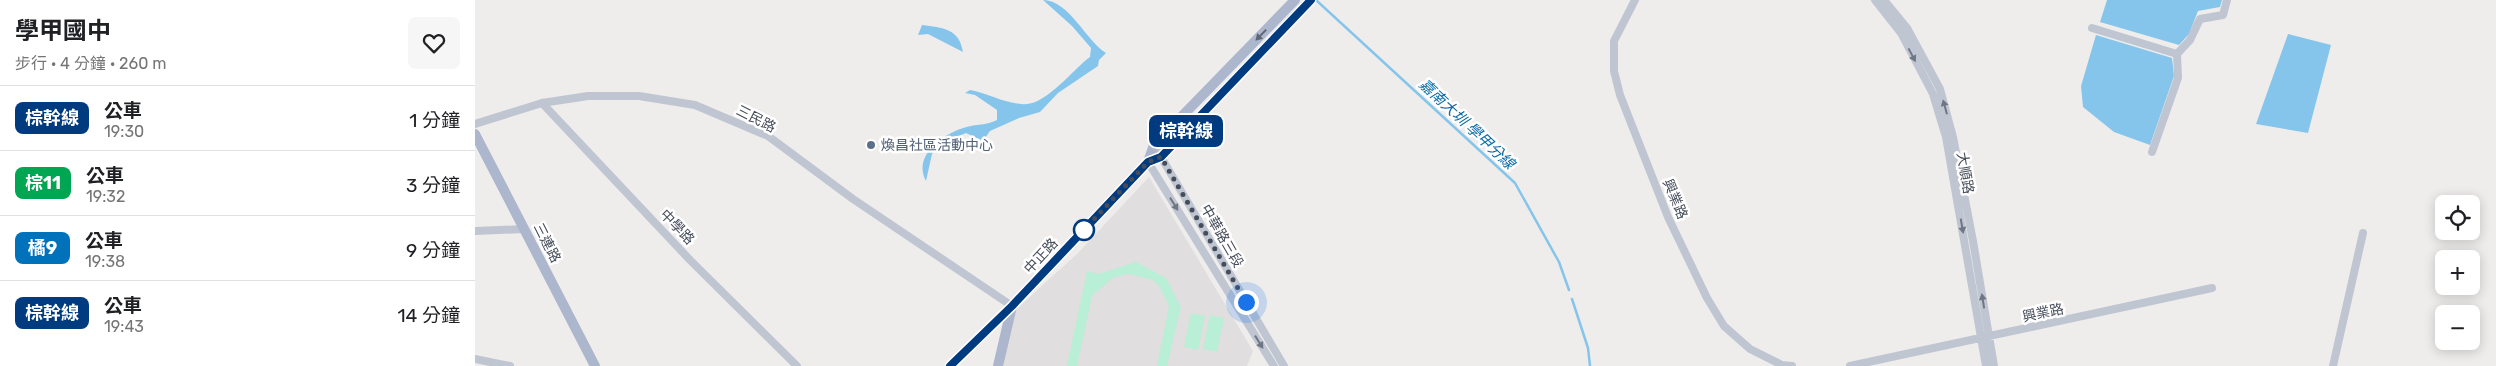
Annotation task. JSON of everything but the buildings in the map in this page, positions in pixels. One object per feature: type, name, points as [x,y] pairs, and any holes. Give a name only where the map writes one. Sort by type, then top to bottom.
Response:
[{"type":"main road","points":[[1148,162],[1154,145],[1295,0]]},
{"type":"main road","points":[[1148,162],[1161,157],[1309,2]]},
{"type":"main road","name":"三連路","points":[[475,134],[595,366]]},
{"type":"main road","name":"中正路","points":[[1012,306],[1148,162]]},
{"type":"main road","points":[[998,366],[1012,306]]},
{"type":"street","name":"興業路","points":[[1635,0],[1614,41],[1614,71],[1620,95],[1668,217],[1707,298],[1724,326],[1750,349],[1783,365],[1792,366]]},
{"type":"street","name":"大順路","points":[[1875,0],[1901,33],[1933,94],[1946,137],[1985,338],[1994,366]]},
{"type":"street","name":"大順路","points":[[1884,0],[1907,28],[1940,89],[1953,137],[1973,240],[1987,366]]},
{"type":"street","points":[[2152,152],[2179,78],[2177,54],[2190,40],[2200,19],[2223,15],[2227,0]]},
{"type":"street","points":[[2092,28],[2177,54]]},
{"type":"street","name":"三民路","points":[[475,124],[542,103],[588,96],[639,96],[695,105],[767,136],[853,199],[1012,306]]},
{"type":"street","name":"中學路","points":[[542,103],[690,260],[797,366]]},
{"type":"street","name":"中華路三段","points":[[1154,145],[1284,366]]},
{"type":"street","name":"中華路三段","points":[[1148,162],[1274,366]]},
{"type":"street","points":[[475,231],[524,229]]},
{"type":"street","points":[[2333,366],[2363,233]]},
{"type":"street","name":"興業路","points":[[1850,366],[2212,288]]},
{"type":"street","name":"中正路","points":[[950,366],[1012,306]]},
{"type":"street","points":[[475,359],[510,366]]},
{"type":"shaded area","points":[[1149,177],[1253,351],[1247,366],[1003,366],[1014,311],[1077,254]]},
{"type":"green space","points":[[1136,262],[1166,278],[1181,307],[1167,366],[1157,366],[1169,306],[1159,286],[1153,280],[1129,274],[1114,277],[1092,296],[1077,366],[1067,366],[1087,271],[1098,274]]},
{"type":"green space","points":[[1191,313],[1205,316],[1198,350],[1184,347]]},
{"type":"green space","points":[[1210,315],[1224,318],[1217,352],[1203,349]]},
{"type":"water","points":[[1043,0],[1061,7],[1099,48],[1106,53],[1099,60],[1098,66],[1058,93],[1040,112],[1019,118],[990,131],[983,141],[966,133],[940,144],[932,154],[926,181],[923,162],[934,145],[952,132],[962,128],[987,124],[997,120],[997,110],[975,95],[965,93],[970,90],[1009,102],[1031,103],[1049,94],[1090,57],[1091,48],[1072,26]]},
{"type":"water","points":[[2107,0],[2222,0],[2220,7],[2198,11],[2189,34],[2179,45],[2100,22]]},
{"type":"water","points":[[922,25],[943,29],[954,34],[961,44],[963,52],[928,34],[918,35]]},
{"type":"water","points":[[2288,34],[2331,45],[2308,133],[2256,124]]},
{"type":"water","points":[[2096,35],[2172,58],[2174,76],[2150,145],[2114,132],[2083,107],[2081,86]]},
{"type":"waterway","name":"嘉南大圳 學甲分線","points":[[1316,0],[1515,183],[1559,262],[1569,290]]},
{"type":"waterway","name":"嘉南大圳 學甲分線","points":[[1572,299],[1588,348],[1590,366]]},
{"type":"bus line","name":"棕幹線","points":[[950,366],[1012,306],[1148,162],[1161,157],[1311,0]]},
{"type":"place","name":"煥昌社區活動中心","points":[[871,145]]},
{"type":"route","points":[[1084,230],[1080,234],[1148,162],[1161,157],[1246,302]]}]
